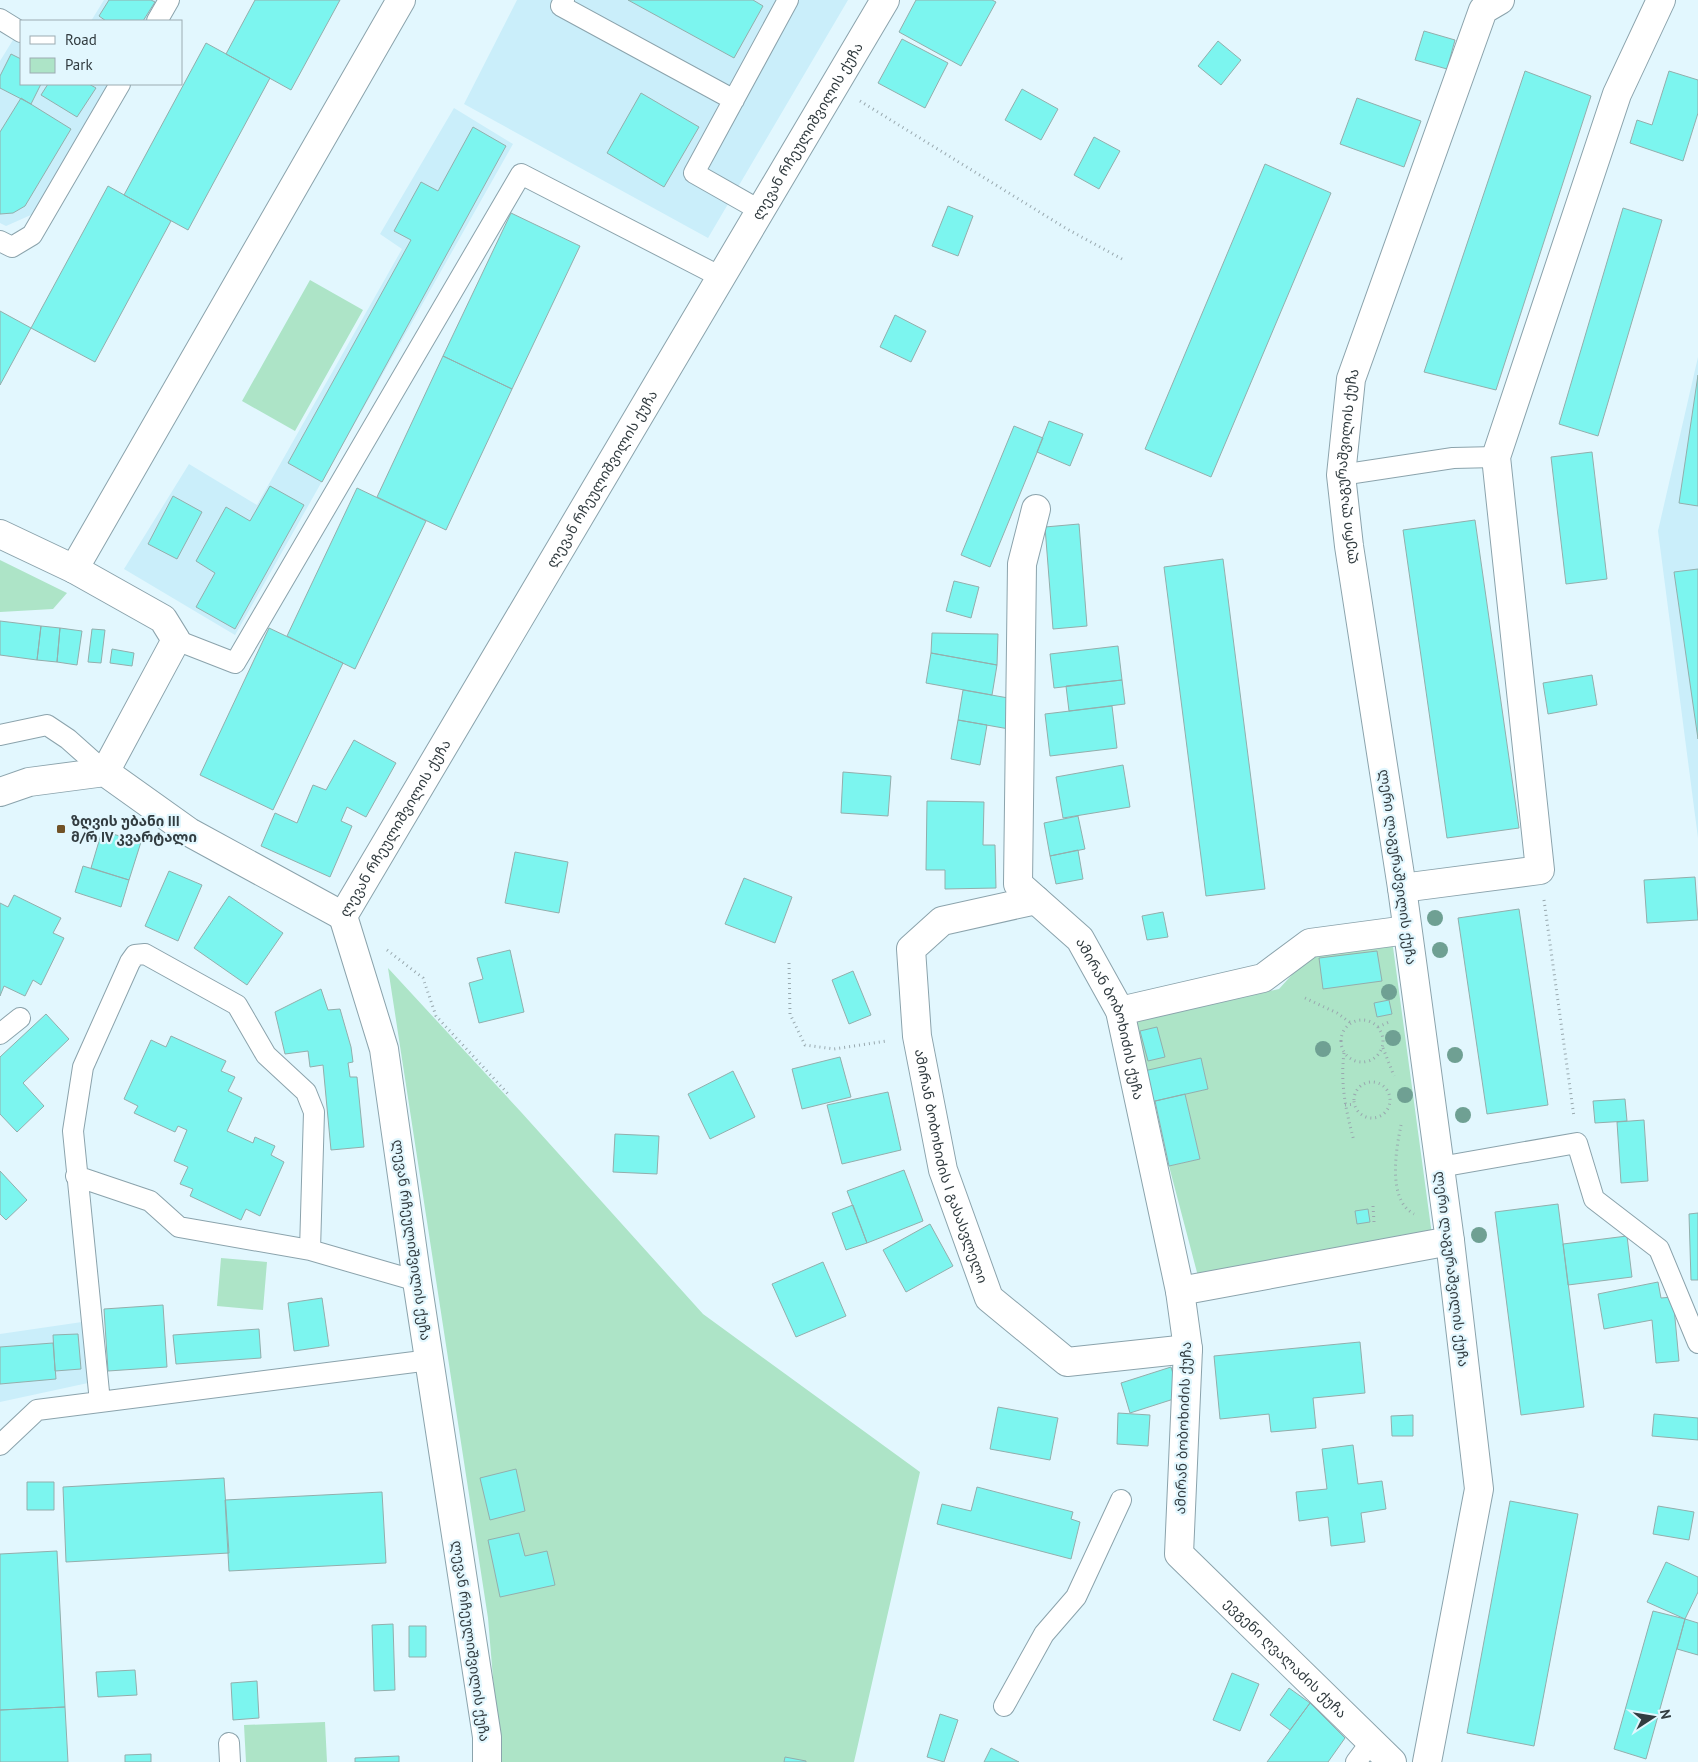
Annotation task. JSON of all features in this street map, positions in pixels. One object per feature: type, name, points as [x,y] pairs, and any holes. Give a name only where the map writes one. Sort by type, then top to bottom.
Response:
[{"type":"street","points":[[74,569],[401,0]]},
{"type":"street","name":"ლევან რჩეულიშვილის ქუჩა","points":[[487,1762],[485,1727],[430,1360],[416,1282],[384,1049],[343,916],[885,0]]},
{"type":"street","name":"ლერი ლაგურაშვილის ქუჩა","points":[[1427,1762],[1479,1489],[1440,1167],[1402,888],[1349,546],[1341,475],[1351,380],[1483,10],[1500,0]]},
{"type":"street","points":[[1402,888],[1540,870],[1496,457],[1617,94],[1662,0]]},
{"type":"street","name":"ამირან ბობოხიძის ქუჩა","points":[[1036,509],[1022,564],[1018,884],[1080,939],[1120,1011],[1180,1291],[1188,1349],[1179,1554]]},
{"type":"street","points":[[0,534],[74,569],[163,619],[176,640],[105,772]]},
{"type":"street","points":[[0,792],[29,782],[105,772],[189,832],[343,916]]},
{"type":"street","name":"ამირან ბობოხიძის I გასასვლელი","points":[[1036,900],[942,921],[911,949],[917,1036],[943,1170],[989,1298],[1067,1362],[1188,1349]]},
{"type":"street","points":[[1120,1011],[1263,978],[1310,943],[1407,930]]},
{"type":"street","points":[[1180,1291],[1450,1241]]},
{"type":"street","name":"ევგენი ღვალაძის ქუჩა","points":[[1179,1554],[1363,1752],[1392,1762]]},
{"type":"lane","points":[[158,20],[169,0]]},
{"type":"lane","points":[[564,0],[561,6],[734,100]]},
{"type":"lane","points":[[761,210],[694,174],[788,0]]},
{"type":"lane","points":[[0,19],[20,31]]},
{"type":"lane","points":[[0,241],[12,247],[32,234],[119,85]]},
{"type":"lane","points":[[176,640],[235,664],[521,174],[721,276]]},
{"type":"lane","points":[[1341,475],[1444,459],[1496,457]]},
{"type":"lane","points":[[0,735],[47,725],[68,739],[105,772]]},
{"type":"lane","points":[[100,1402],[73,1131],[83,1067],[130,962],[135,955],[145,954],[237,1005],[266,1055],[306,1092],[314,1112],[310,1250]]},
{"type":"lane","points":[[0,1034],[20,1018]]},
{"type":"lane","points":[[1440,1167],[1577,1143],[1594,1199],[1659,1249],[1698,1343]]},
{"type":"lane","points":[[76,1176],[150,1201],[179,1227],[310,1250],[416,1282]]},
{"type":"lane","points":[[0,1444],[37,1410],[430,1360]]},
{"type":"lane","points":[[1004,1706],[1044,1634],[1076,1597],[1121,1500]]},
{"type":"path","points":[[856,98],[1059,224],[1122,259]]},
{"type":"path","points":[[1540,870],[1577,1143]]},
{"type":"path","points":[[343,916],[423,978],[436,1016],[510,1096]]},
{"type":"path","points":[[789,962],[790,1014],[805,1045],[834,1049],[917,1036]]},
{"type":"path","points":[[1305,998],[1337,1013],[1351,1023]]},
{"type":"path","points":[[1354,1141],[1345,1105],[1342,1071],[1344,1053],[1341,1040],[1342,1033],[1351,1023],[1366,1020],[1372,1022],[1382,1033],[1382,1048],[1395,1080]]},
{"type":"path","points":[[1344,1053],[1355,1061],[1368,1062],[1374,1059],[1382,1048]]},
{"type":"path","points":[[1368,1083],[1379,1084],[1390,1096],[1386,1112],[1376,1118],[1365,1117],[1357,1109],[1354,1099],[1359,1089],[1368,1083]]},
{"type":"path","points":[[1390,1096],[1396,1095]]},
{"type":"path","points":[[1345,1105],[1355,1104]]},
{"type":"path","points":[[1403,1116],[1397,1142],[1396,1188],[1400,1203],[1412,1214],[1420,1214]]},
{"type":"shaded area","points":[[104,0],[158,0],[146,20],[92,20]]},
{"type":"shaded area","points":[[517,0],[848,0],[708,238],[464,104]]},
{"type":"shaded area","points":[[16,35],[20,37],[20,85],[108,85],[33,214],[6,226],[0,223],[0,61]]},
{"type":"shaded area","points":[[454,108],[513,144],[235,635],[124,569],[189,464],[257,505],[402,249],[380,234]]},
{"type":"shaded area","points":[[1698,357],[1698,838],[1658,531]]},
{"type":"shaded area","points":[[82,1322],[88,1383],[0,1402],[0,1334]]},
{"type":"green space","points":[[310,280],[363,310],[295,431],[242,401]]},
{"type":"green space","points":[[0,560],[67,593],[53,609],[0,612]]},
{"type":"green space","points":[[1384,943],[1393,947],[1432,1235],[1199,1280],[1169,1166],[1200,1159],[1185,1094],[1208,1089],[1201,1059],[1146,1071],[1133,1028],[1137,1020],[1279,989],[1309,956]]},
{"type":"green space","points":[[388,968],[703,1314],[920,1472],[854,1762],[500,1762],[488,1618]]},
{"type":"green space","points":[[221,1258],[267,1262],[263,1310],[217,1306]]},
{"type":"green space","points":[[325,1722],[327,1762],[246,1762],[244,1725]]},
{"type":"building","points":[[109,0],[151,0],[155,2],[144,20],[105,20],[99,16]]},
{"type":"building","points":[[255,0],[340,0],[291,90],[226,54]]},
{"type":"building","points":[[628,0],[753,0],[763,6],[734,58]]},
{"type":"building","points":[[916,0],[992,0],[996,2],[961,66],[899,32]]},
{"type":"building","points":[[1424,31],[1455,40],[1447,69],[1415,60]]},
{"type":"building","points":[[902,39],[948,63],[925,108],[878,83]]},
{"type":"building","points":[[1218,41],[1241,60],[1221,85],[1198,66]]},
{"type":"building","points":[[206,43],[270,78],[188,230],[124,195]]},
{"type":"building","points":[[11,54],[20,58],[20,85],[40,85],[31,104],[0,88],[0,76]]},
{"type":"building","points":[[1525,71],[1591,96],[1496,390],[1424,372]]},
{"type":"building","points":[[1669,71],[1698,80],[1698,113],[1683,161],[1630,143],[1637,120],[1652,125]]},
{"type":"building","points":[[47,85],[91,85],[96,88],[77,117],[41,95]]},
{"type":"building","points":[[1022,89],[1058,109],[1041,140],[1005,120]]},
{"type":"building","points":[[641,93],[699,127],[664,187],[607,153]]},
{"type":"building","points":[[21,98],[71,129],[25,206],[13,213],[0,214],[0,132]]},
{"type":"building","points":[[1357,98],[1421,121],[1404,167],[1340,144]]},
{"type":"building","points":[[473,127],[506,146],[322,482],[288,463],[411,240],[394,231],[421,182],[438,191]]},
{"type":"building","points":[[1094,137],[1120,151],[1099,189],[1074,175]]},
{"type":"building","points":[[1265,164],[1331,193],[1211,477],[1145,449]]},
{"type":"building","points":[[108,186],[171,221],[95,362],[31,328]]},
{"type":"building","points":[[948,206],[973,216],[958,256],[932,246]]},
{"type":"building","points":[[1623,208],[1662,220],[1598,436],[1559,424]]},
{"type":"building","points":[[511,213],[580,246],[512,389],[443,356]]},
{"type":"building","points":[[0,311],[31,328],[0,385]]},
{"type":"building","points":[[895,315],[926,331],[911,362],[880,347]]},
{"type":"building","points":[[443,356],[512,389],[446,530],[377,497]]},
{"type":"building","points":[[1698,375],[1698,506],[1679,503]]},
{"type":"building","points":[[1049,421],[1083,434],[1070,466],[1037,452]]},
{"type":"building","points":[[1014,426],[1043,438],[990,567],[961,555]]},
{"type":"building","points":[[1592,452],[1607,579],[1566,584],[1551,457]]},
{"type":"building","points":[[270,486],[304,505],[235,629],[196,607],[215,573],[196,561],[226,507],[250,521]]},
{"type":"building","points":[[357,488],[426,521],[355,669],[287,636]]},
{"type":"building","points":[[173,496],[202,512],[177,559],[148,544]]},
{"type":"building","points":[[1475,520],[1519,828],[1447,838],[1403,530]]},
{"type":"building","points":[[1079,524],[1087,626],[1053,629],[1045,527]]},
{"type":"building","points":[[1223,559],[1265,889],[1206,896],[1164,567]]},
{"type":"building","points":[[1698,569],[1698,739],[1674,572]]},
{"type":"building","points":[[954,581],[979,587],[971,618],[946,611]]},
{"type":"building","points":[[0,621],[41,626],[37,660],[0,655]]},
{"type":"building","points":[[41,626],[60,628],[57,662],[37,660]]},
{"type":"building","points":[[60,628],[82,631],[77,665],[57,662]]},
{"type":"building","points":[[269,628],[343,663],[273,810],[200,775]]},
{"type":"building","points":[[92,629],[105,630],[101,663],[88,662]]},
{"type":"building","points":[[932,633],[998,634],[997,665],[931,653]]},
{"type":"building","points":[[1118,646],[1122,680],[1054,688],[1050,654]]},
{"type":"building","points":[[112,649],[134,653],[132,666],[110,663]]},
{"type":"building","points":[[931,653],[997,665],[992,695],[926,683]]},
{"type":"building","points":[[1592,675],[1597,705],[1548,714],[1543,683]]},
{"type":"building","points":[[1122,680],[1125,704],[1069,711],[1066,686]]},
{"type":"building","points":[[963,690],[1014,699],[1009,729],[958,720]]},
{"type":"building","points":[[1112,706],[1117,748],[1050,756],[1045,714]]},
{"type":"building","points":[[958,720],[987,725],[980,765],[951,759]]},
{"type":"building","points":[[354,740],[396,763],[366,817],[347,807],[341,821],[352,826],[330,877],[261,846],[275,813],[297,823],[313,785],[326,790]]},
{"type":"building","points":[[1123,765],[1130,807],[1063,818],[1056,777]]},
{"type":"building","points":[[843,772],[891,776],[888,816],[841,813]]},
{"type":"building","points":[[927,801],[984,802],[983,845],[995,845],[996,888],[945,889],[945,870],[926,870]]},
{"type":"building","points":[[1078,816],[1085,849],[1050,856],[1044,823]]},
{"type":"building","points":[[102,831],[141,842],[129,880],[91,868]]},
{"type":"building","points":[[1078,850],[1083,879],[1056,884],[1050,856]]},
{"type":"building","points":[[515,852],[568,862],[559,913],[505,903]]},
{"type":"building","points":[[83,866],[129,880],[121,907],[75,892]]},
{"type":"building","points":[[169,871],[202,885],[178,941],[145,926]]},
{"type":"building","points":[[1695,877],[1698,920],[1647,923],[1644,880]]},
{"type":"building","points":[[744,878],[792,897],[775,943],[725,924]]},
{"type":"building","points":[[14,895],[61,918],[53,933],[64,938],[41,985],[33,980],[25,996],[4,986],[0,996],[0,903],[8,907]]},
{"type":"building","points":[[229,896],[283,933],[247,985],[194,948]]},
{"type":"building","points":[[1519,909],[1548,1105],[1487,1114],[1458,918]]},
{"type":"building","points":[[1163,912],[1168,937],[1147,940],[1142,916]]},
{"type":"building","points":[[510,950],[524,1012],[479,1023],[469,983],[483,979],[477,958]]},
{"type":"building","points":[[1377,951],[1382,981],[1323,989],[1319,958]]},
{"type":"building","points":[[853,971],[871,1015],[849,1024],[832,980]]},
{"type":"building","points":[[321,989],[328,1010],[340,1009],[351,1047],[353,1062],[348,1063],[350,1077],[357,1077],[364,1147],[331,1150],[323,1065],[310,1067],[308,1051],[285,1054],[275,1012]]},
{"type":"building","points":[[1389,1000],[1392,1014],[1377,1017],[1374,1003]]},
{"type":"building","points":[[46,1014],[69,1039],[23,1083],[44,1106],[17,1132],[0,1114],[0,1057]]},
{"type":"building","points":[[1157,1027],[1165,1057],[1148,1061],[1140,1031]]},
{"type":"building","points":[[171,1036],[226,1061],[221,1071],[235,1077],[228,1091],[242,1098],[227,1131],[253,1143],[255,1137],[275,1146],[271,1155],[284,1162],[260,1216],[246,1209],[241,1220],[190,1196],[193,1189],[180,1184],[188,1167],[174,1161],[187,1130],[178,1126],[175,1132],[134,1113],[138,1106],[124,1099],[151,1040],[166,1047]]},
{"type":"building","points":[[840,1057],[851,1097],[802,1109],[792,1069]]},
{"type":"building","points":[[1201,1058],[1208,1089],[1151,1102],[1144,1071]]},
{"type":"building","points":[[733,1071],[755,1117],[710,1139],[688,1094]]},
{"type":"building","points":[[888,1092],[901,1150],[842,1164],[827,1105]]},
{"type":"building","points":[[1185,1094],[1200,1159],[1169,1166],[1155,1101]]},
{"type":"building","points":[[1625,1099],[1627,1121],[1595,1123],[1593,1101]]},
{"type":"building","points":[[1644,1120],[1648,1181],[1621,1183],[1617,1122]]},
{"type":"building","points":[[615,1134],[659,1136],[657,1174],[613,1172]]},
{"type":"building","points":[[904,1170],[923,1221],[867,1243],[847,1191]]},
{"type":"building","points":[[0,1171],[27,1200],[6,1220],[0,1214]]},
{"type":"building","points":[[1558,1204],[1584,1407],[1521,1415],[1495,1212]]},
{"type":"building","points":[[853,1205],[867,1243],[846,1250],[832,1213]]},
{"type":"building","points":[[1368,1209],[1370,1222],[1357,1224],[1355,1211]]},
{"type":"building","points":[[1698,1213],[1698,1280],[1691,1280],[1689,1214]]},
{"type":"building","points":[[930,1224],[953,1266],[906,1292],[883,1250]]},
{"type":"building","points":[[1627,1236],[1632,1277],[1568,1285],[1563,1244]]},
{"type":"building","points":[[823,1262],[846,1316],[796,1337],[772,1284]]},
{"type":"building","points":[[1658,1282],[1661,1298],[1673,1297],[1679,1361],[1656,1363],[1652,1320],[1604,1329],[1598,1294]]},
{"type":"building","points":[[322,1298],[329,1346],[294,1351],[288,1303]]},
{"type":"building","points":[[163,1305],[167,1367],[108,1371],[104,1309]]},
{"type":"building","points":[[259,1329],[261,1358],[176,1364],[173,1335]]},
{"type":"building","points":[[78,1334],[81,1369],[55,1371],[53,1335]]},
{"type":"building","points":[[1360,1342],[1365,1393],[1313,1398],[1316,1428],[1271,1432],[1269,1414],[1220,1419],[1214,1356]]},
{"type":"building","points":[[53,1343],[56,1379],[0,1384],[0,1347]]},
{"type":"building","points":[[1171,1367],[1180,1397],[1130,1413],[1121,1383]]},
{"type":"building","points":[[998,1407],[1058,1418],[1050,1460],[990,1449]]},
{"type":"building","points":[[1118,1413],[1150,1415],[1148,1446],[1117,1444]]},
{"type":"building","points":[[1654,1414],[1698,1418],[1698,1440],[1652,1436]]},
{"type":"building","points":[[1413,1415],[1413,1436],[1392,1436],[1391,1416]]},
{"type":"building","points":[[1353,1445],[1358,1484],[1382,1481],[1386,1509],[1361,1513],[1365,1542],[1331,1546],[1328,1517],[1299,1521],[1296,1492],[1327,1489],[1322,1449]]},
{"type":"building","points":[[516,1469],[525,1511],[490,1520],[480,1478]]},
{"type":"building","points":[[224,1478],[229,1553],[66,1562],[63,1487]]},
{"type":"building","points":[[27,1482],[54,1482],[54,1510],[27,1510]]},
{"type":"building","points":[[977,1487],[1073,1512],[1071,1519],[1080,1522],[1071,1559],[937,1524],[942,1504],[971,1511]]},
{"type":"building","points":[[382,1492],[386,1563],[229,1571],[225,1500]]},
{"type":"building","points":[[1510,1501],[1578,1514],[1534,1746],[1467,1733]]},
{"type":"building","points":[[1658,1506],[1694,1512],[1689,1540],[1653,1534]]},
{"type":"building","points":[[519,1533],[525,1556],[547,1551],[555,1585],[500,1597],[488,1540]]},
{"type":"building","points":[[57,1551],[65,1707],[0,1710],[0,1554]]},
{"type":"building","points":[[1666,1562],[1698,1577],[1698,1592],[1685,1619],[1647,1602]]},
{"type":"building","points":[[1653,1611],[1685,1619],[1646,1759],[1614,1749]]},
{"type":"building","points":[[1685,1619],[1698,1623],[1698,1655],[1677,1649]]},
{"type":"building","points":[[393,1624],[395,1690],[374,1691],[372,1625]]},
{"type":"building","points":[[409,1626],[426,1626],[426,1657],[409,1657]]},
{"type":"building","points":[[135,1670],[137,1695],[98,1697],[96,1672]]},
{"type":"building","points":[[1232,1673],[1259,1684],[1240,1731],[1213,1720]]},
{"type":"building","points":[[257,1681],[259,1718],[233,1720],[231,1683]]},
{"type":"building","points":[[1289,1688],[1310,1703],[1290,1730],[1270,1715]]},
{"type":"building","points":[[1310,1703],[1345,1738],[1328,1762],[1267,1762]]},
{"type":"building","points":[[65,1707],[68,1762],[0,1762],[0,1710]]},
{"type":"building","points":[[940,1714],[958,1720],[944,1762],[927,1757]]},
{"type":"building","points":[[991,1748],[1019,1762],[984,1762]]},
{"type":"building","points":[[151,1754],[151,1762],[125,1762],[125,1755]]},
{"type":"building","points":[[399,1756],[399,1762],[355,1762],[355,1758]]},
{"type":"building","points":[[785,1757],[806,1761],[806,1762],[784,1762]]},
{"type":"place","name":"ზღვის უბანი III მ/რ IV კვარტალი","points":[[61,829]]}]
